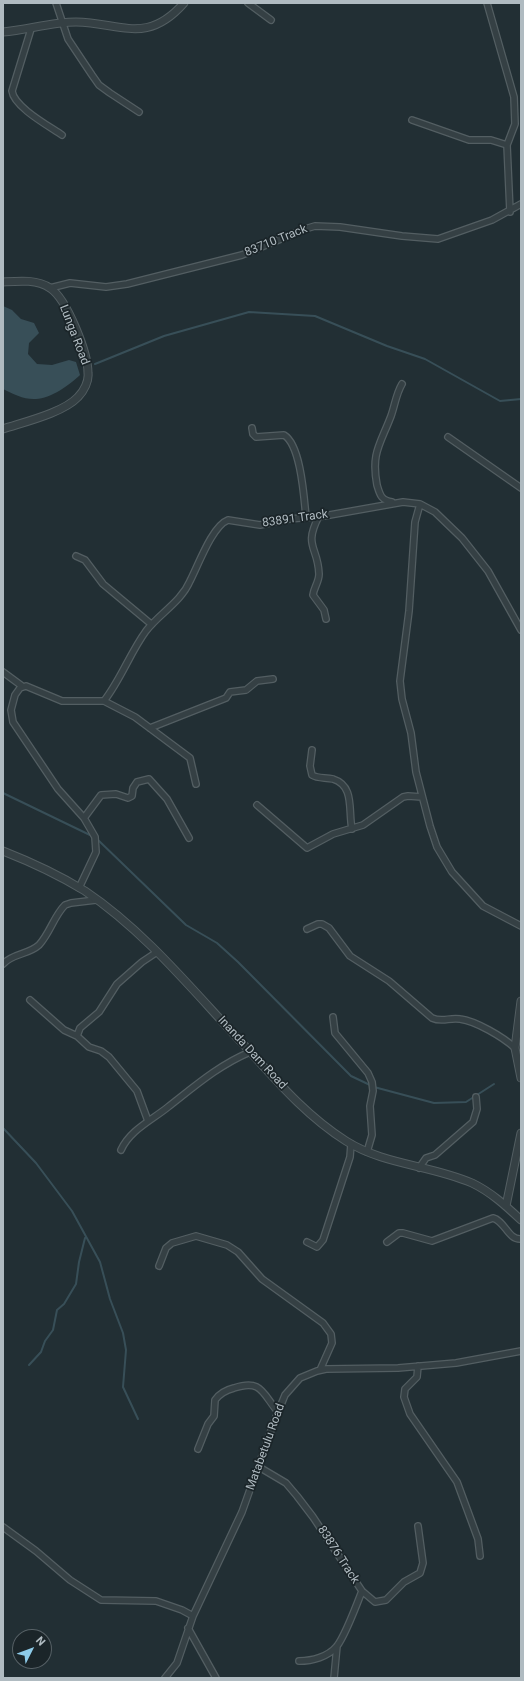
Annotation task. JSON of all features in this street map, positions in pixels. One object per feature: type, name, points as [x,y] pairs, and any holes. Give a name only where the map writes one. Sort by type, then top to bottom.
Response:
[{"type":"street","points":[[56,3],[68,39],[99,85],[139,112]]},
{"type":"street","points":[[3,32],[76,22],[140,29],[155,26],[172,15],[184,3]]},
{"type":"street","points":[[248,3],[271,20]]},
{"type":"street","points":[[487,3],[514,97],[515,124],[507,145],[510,212]]},
{"type":"street","points":[[31,29],[12,91],[13,95],[27,110],[62,135]]},
{"type":"street","points":[[412,120],[469,140],[491,140],[507,145]]},
{"type":"street","name":"83710 Track","points":[[50,288],[70,283],[106,287],[127,284],[242,255],[305,228],[315,226],[340,227],[402,236],[438,239],[492,220],[510,212],[521,204]]},
{"type":"street","points":[[3,282],[34,282],[50,288]]},
{"type":"street","name":"Lunga Road","points":[[3,429],[71,403],[78,397],[87,381],[87,364],[72,320],[62,302],[50,288]]},
{"type":"street","points":[[396,503],[385,500],[381,497],[374,464],[378,447],[391,416],[397,392],[402,384]]},
{"type":"street","points":[[252,428],[253,434],[256,437],[284,435],[289,439],[295,453],[306,517]]},
{"type":"street","points":[[448,437],[521,488]]},
{"type":"street","name":"83891 Track","points":[[104,701],[117,683],[151,624],[186,591],[202,555],[216,530],[224,521],[233,520],[260,525],[396,503],[411,502],[420,504],[435,512],[462,538],[488,571],[521,630]]},
{"type":"street","points":[[420,504],[415,522],[409,611],[400,681],[402,699],[411,733],[422,797],[437,847],[452,872],[483,906],[521,926]]},
{"type":"street","points":[[319,516],[311,536],[319,572],[319,578],[313,595],[324,610],[326,619]]},
{"type":"street","points":[[76,556],[85,560],[103,584],[151,624]]},
{"type":"street","points":[[3,672],[22,686],[30,687],[62,701],[104,701],[135,717],[190,758],[196,784]]},
{"type":"street","points":[[150,728],[226,698],[230,692],[246,690],[257,681],[273,679]]},
{"type":"street","points":[[22,686],[17,691],[12,705],[13,722],[58,789],[84,818],[95,837],[97,848],[79,888]]},
{"type":"street","points":[[312,750],[310,766],[312,775],[339,781],[346,786],[352,829]]},
{"type":"street","points":[[84,818],[101,795],[116,794],[128,798],[132,796],[132,788],[137,782],[149,779],[167,799],[189,838]]},
{"type":"street","points":[[257,805],[287,829],[306,848],[333,834],[352,829],[371,820],[397,800],[408,796],[422,797]]},
{"type":"street","name":"Inanda Dam Road","points":[[5,853],[35,864],[79,888],[96,900],[157,952],[296,1100],[326,1127],[367,1152],[472,1183],[488,1192],[521,1220]]},
{"type":"street","points":[[3,964],[12,956],[30,951],[38,945],[65,905],[96,900]]},
{"type":"street","points":[[307,929],[318,924],[322,924],[329,928],[350,956],[388,981],[432,1018],[439,1021],[461,1019],[501,1036],[515,1048]]},
{"type":"street","points":[[77,1036],[80,1028],[99,1012],[117,984],[142,962],[157,952]]},
{"type":"street","points":[[30,1000],[64,1030],[77,1036],[90,1047],[101,1051],[118,1067],[137,1091],[148,1120]]},
{"type":"street","points":[[521,1001],[515,1048],[521,1078]]},
{"type":"street","points":[[333,1017],[334,1033],[368,1073],[372,1082],[373,1091],[370,1106],[372,1135],[367,1152]]},
{"type":"street","points":[[121,1150],[126,1141],[148,1120],[159,1114],[228,1062],[250,1052]]},
{"type":"street","points":[[419,1168],[426,1158],[435,1155],[474,1122],[477,1109],[476,1097]]},
{"type":"street","points":[[506,1206],[521,1133]]},
{"type":"street","points":[[307,1242],[317,1247],[323,1240],[348,1165],[352,1144]]},
{"type":"street","points":[[387,1242],[403,1233],[432,1241],[493,1218],[498,1220],[513,1237],[521,1239]]},
{"type":"street","points":[[159,1266],[166,1248],[172,1243],[196,1236],[204,1237],[233,1248],[262,1279],[294,1304],[314,1316],[328,1328],[332,1343],[320,1370]]},
{"type":"street","name":"Matabetulu Road","points":[[165,1678],[177,1663],[193,1616],[242,1512],[285,1395],[300,1378],[320,1370],[456,1363],[521,1351]]},
{"type":"street","points":[[418,1366],[417,1377],[405,1389],[405,1402],[424,1436],[457,1482],[478,1539],[480,1556]]},
{"type":"street","points":[[198,1449],[208,1424],[214,1416],[215,1400],[228,1389],[250,1384],[257,1386],[278,1412]]},
{"type":"street","name":"83876 Track","points":[[259,1467],[286,1483],[297,1496],[313,1517],[362,1591],[356,1608],[337,1646]]},
{"type":"street","points":[[362,1591],[375,1602],[382,1602],[390,1598],[404,1582],[418,1575],[423,1568],[418,1526]]},
{"type":"street","points":[[3,1527],[36,1551],[70,1580],[101,1600],[156,1601],[182,1610],[193,1616]]},
{"type":"street","points":[[188,1628],[216,1678]]},
{"type":"street","points":[[299,1661],[318,1658],[337,1646]]},
{"type":"street","points":[[334,1678],[337,1646]]},
{"type":"water","points":[[3,306],[12,310],[21,319],[34,323],[39,333],[29,343],[28,354],[37,364],[52,365],[69,360],[76,362],[80,375],[71,383],[48,397],[32,399],[23,398],[3,389]]},
{"type":"waterway","points":[[95,364],[164,336],[249,312],[315,316],[387,346],[425,359],[500,401],[521,399]]},
{"type":"waterway","points":[[3,793],[92,836]]},
{"type":"waterway","points":[[97,839],[186,925],[217,943],[238,962],[351,1076],[370,1085]]},
{"type":"waterway","points":[[374,1087],[434,1103],[466,1102],[494,1084]]},
{"type":"waterway","points":[[3,1128],[36,1163],[72,1211],[100,1262],[110,1299],[123,1333],[126,1350],[123,1387],[138,1419]]},
{"type":"waterway","points":[[29,1365],[41,1352],[45,1341],[53,1330],[57,1310],[64,1304],[76,1284],[79,1262],[85,1238]]}]
